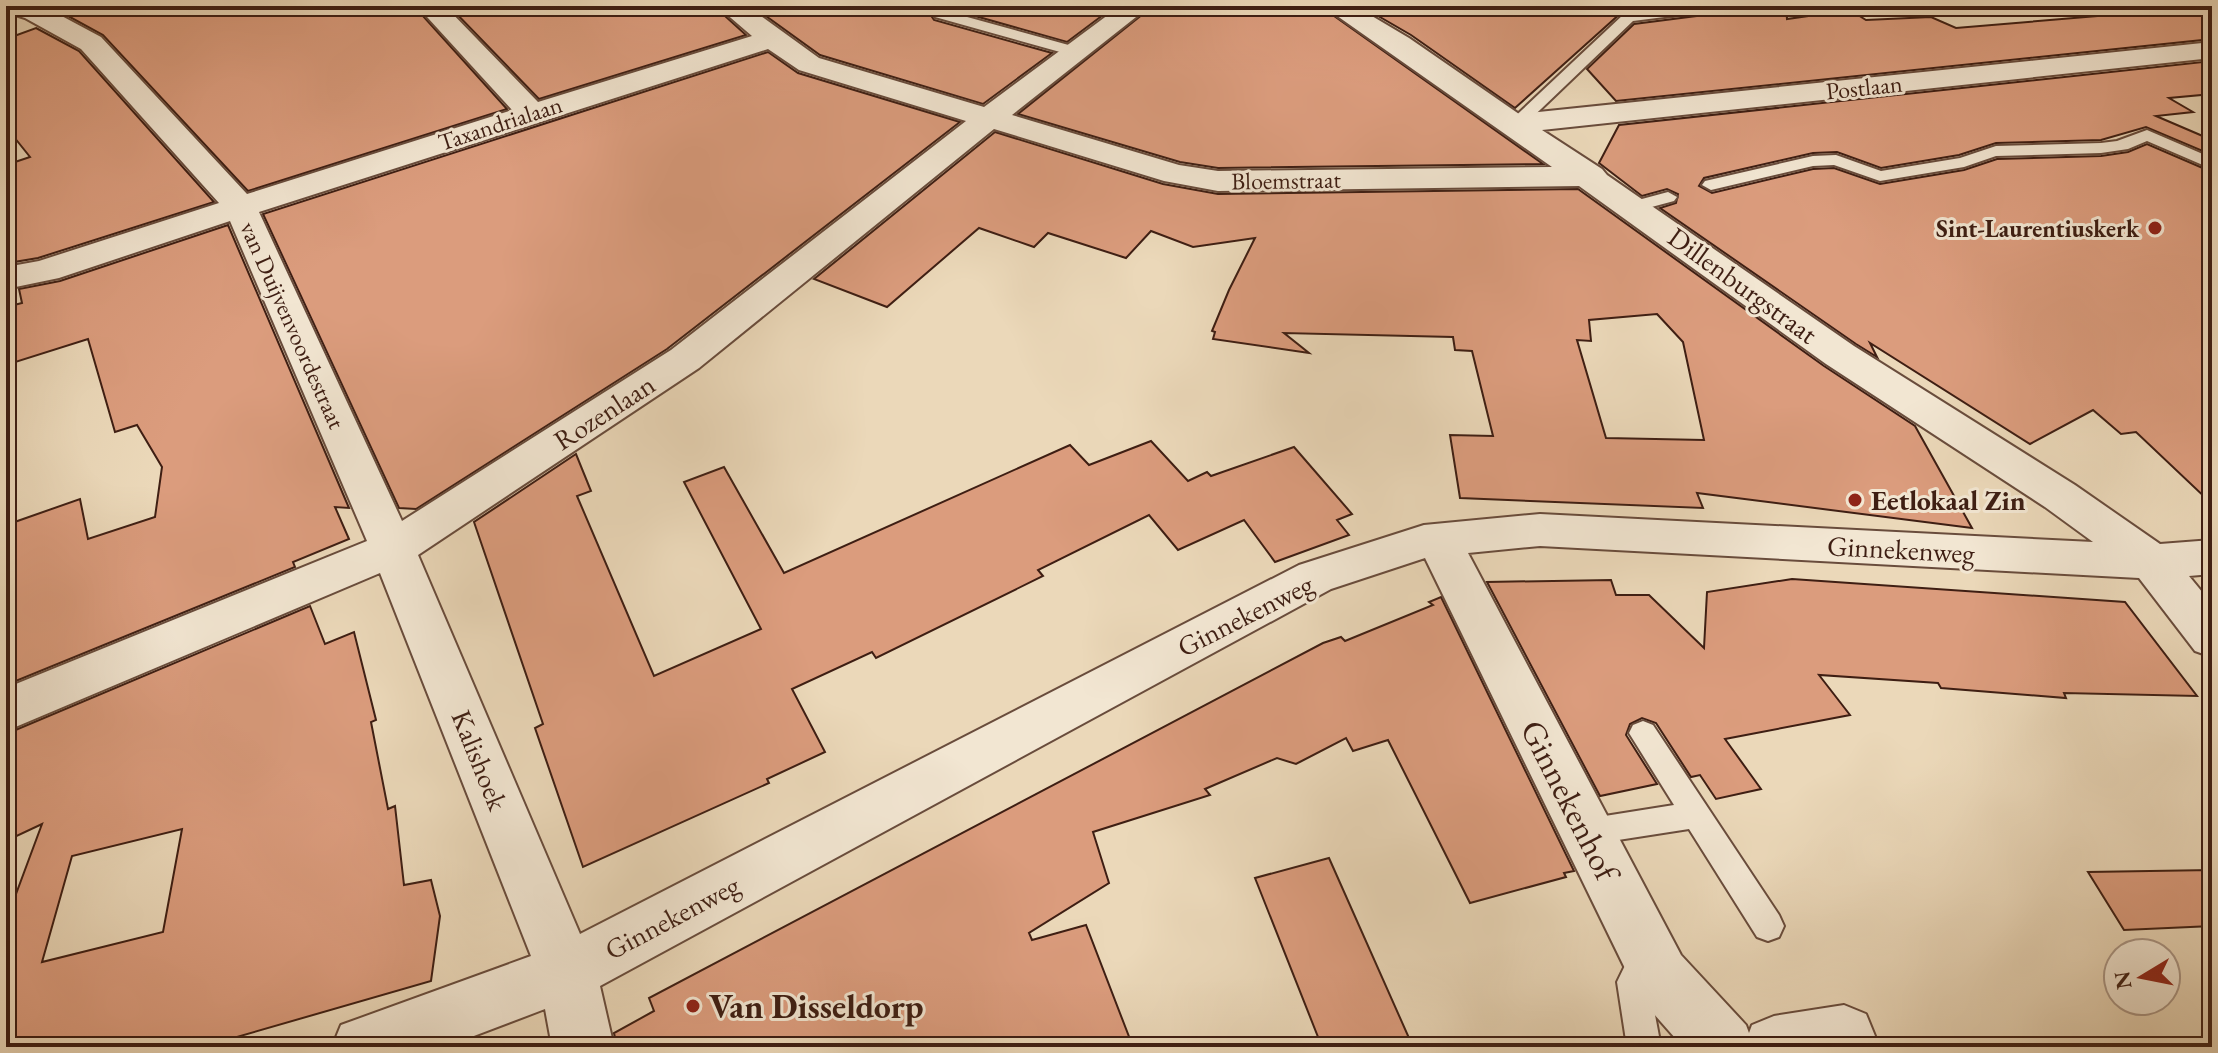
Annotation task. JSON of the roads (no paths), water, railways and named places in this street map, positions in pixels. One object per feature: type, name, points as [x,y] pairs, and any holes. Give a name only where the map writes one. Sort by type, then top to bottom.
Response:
[{"type":"street","name":"van Duijvenvoordestraat","points":[[14,6],[34,12],[91,43],[241,208],[393,549]]},
{"type":"street","points":[[430,6],[532,113]]},
{"type":"street","points":[[730,6],[809,64],[897,93],[989,118]]},
{"type":"street","name":"Rozenlaan","points":[[6,710],[393,549],[685,359],[989,118],[1137,6]]},
{"type":"street","name":"Dillenburgstraat","points":[[1336,6],[1399,44],[1591,176],[1840,355],[2060,496],[2152,562],[2212,638]]},
{"type":"street","name":"Taxandrialaan","points":[[6,278],[46,270],[772,39]]},
{"type":"street","name":"Postlaan","points":[[1515,124],[2212,50]]},
{"type":"street","name":"Bloemstraat","points":[[989,118],[1175,174],[1218,181],[1591,176]]},
{"type":"street","name":"Ginnekenweg","points":[[363,1047],[567,972],[1315,577],[1438,539],[1540,530],[2152,562],[2212,557]]},
{"type":"street","name":"Ginnekenhof","points":[[1438,539],[1660,976],[1724,1047]]},
{"type":"street","name":"Kalishoek","points":[[393,549],[567,972],[583,1047]]},
{"type":"street","points":[[1774,1047],[1844,1036]]},
{"type":"lane","points":[[946,6],[940,14],[1078,52]]},
{"type":"lane","points":[[1515,124],[1629,17],[1720,6]]},
{"type":"lane","points":[[1711,185],[1813,161],[1836,160],[1880,176],[1964,162],[1974,156],[2001,151],[2118,146],[2147,135],[2212,164]]},
{"type":"lane","points":[[1633,207],[1668,197]]},
{"type":"lane","points":[[1643,733],[1768,926]]},
{"type":"lane","points":[[1586,832],[1697,815]]},
{"type":"lane","points":[[1644,1047],[1633,982],[1648,953]]},
{"type":"place","name":"Sint-Laurentiuskerk","points":[[2155,228]]},
{"type":"place","name":"Eetlokaal Zin","points":[[1855,500]]},
{"type":"place","name":"Van Disseldorp","points":[[693,1006]]}]
